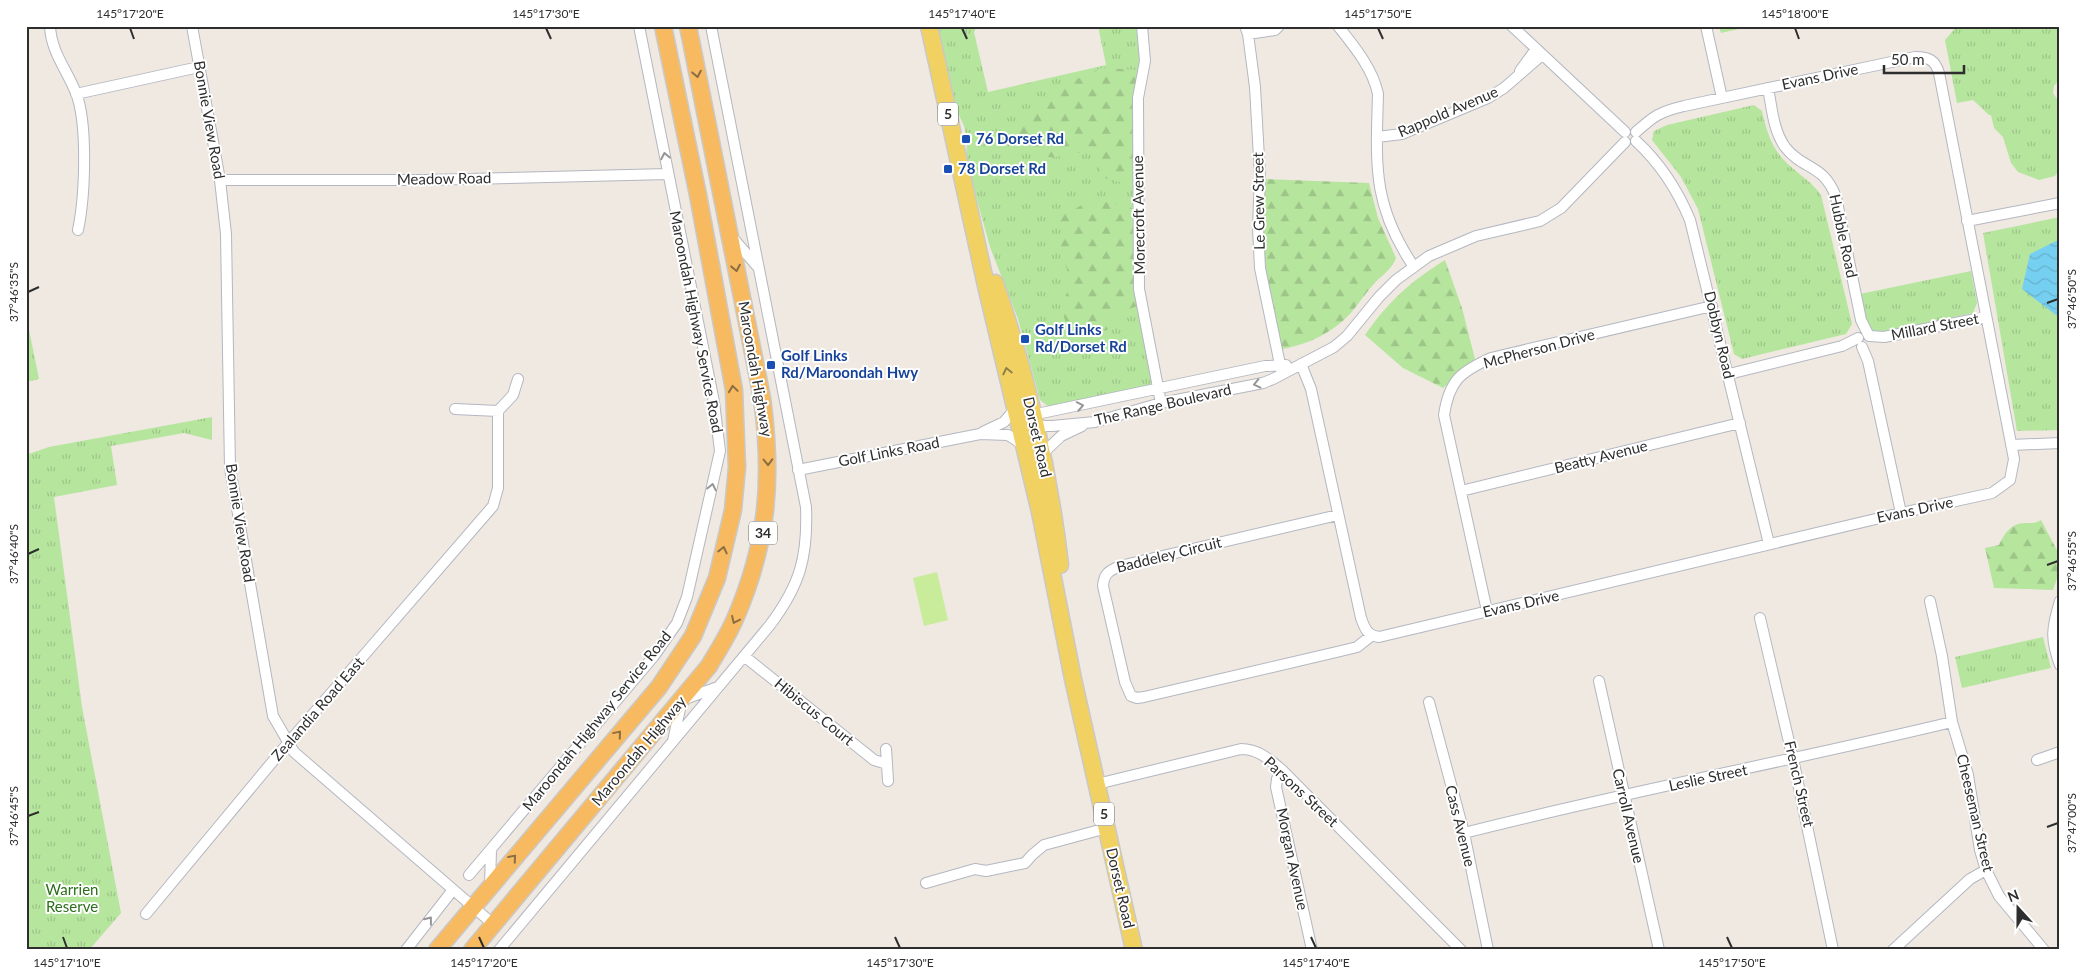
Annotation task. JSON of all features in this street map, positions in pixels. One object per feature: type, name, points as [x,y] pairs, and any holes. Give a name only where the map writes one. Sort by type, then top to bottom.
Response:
[{"type":"highway","name":"Maroondah Highway","points":[[437,950],[659,686],[693,636],[717,578],[733,510],[737,467],[734,390],[698,195],[663,26]]},
{"type":"highway","name":"Maroondah Highway","points":[[472,950],[709,666],[735,620],[750,580],[762,536],[768,494],[768,458],[762,398],[688,26]]},
{"type":"main road","name":"Dorset Road","points":[[929,26],[967,202],[1009,324],[1024,419],[1025,446],[1073,679],[1134,950]]},
{"type":"main road","name":"Dorset Road","points":[[1024,419],[1041,455],[1054,514],[1073,679]]},
{"type":"street","points":[[50,26],[50,37],[58,60],[76,94],[82,135],[83,207],[78,230]]},
{"type":"street","name":"Bonnie View Road","points":[[192,26],[220,180],[226,234],[230,468],[273,716],[294,752],[452,891],[493,924]]},
{"type":"street","name":"Maroondah Highway Service Road","points":[[469,874],[654,656],[677,623],[687,597],[720,451],[714,402],[639,26]]},
{"type":"street","points":[[499,950],[719,687],[787,602],[796,582],[804,552],[807,531],[806,507],[711,26]]},
{"type":"street","name":"Morecroft Avenue","points":[[1142,26],[1145,61],[1138,98],[1139,288],[1161,403]]},
{"type":"street","points":[[1246,30],[1275,30],[1280,26]]},
{"type":"street","points":[[1338,26],[1369,70],[1376,86],[1378,94],[1377,166],[1382,199],[1403,250],[1414,267]]},
{"type":"street","points":[[1706,26],[1722,98]]},
{"type":"street","points":[[1517,28],[1539,52],[1631,137]]},
{"type":"street","name":"Le Grew Street","points":[[1246,30],[1256,106],[1260,176],[1258,228],[1260,268],[1281,370]]},
{"type":"street","name":"Rappold Avenue","points":[[1377,137],[1402,134],[1498,93],[1516,78],[1539,52]]},
{"type":"street","name":"Evans Drive","points":[[1371,636],[1379,638],[1389,636],[1769,544],[1984,495],[1999,489],[2010,480],[2014,459],[1937,67],[1930,59],[1915,58],[1768,88],[1659,113],[1652,117],[1631,137]]},
{"type":"street","points":[[76,94],[199,67]]},
{"type":"street","name":"Hubble Road","points":[[1768,88],[1776,127],[1782,142],[1795,157],[1815,168],[1825,177],[1831,184],[1836,197],[1868,361],[1901,513]]},
{"type":"street","name":"The Range Boulevard","points":[[1024,419],[1052,426],[1095,422],[1161,403],[1263,383],[1281,370],[1321,355],[1347,336],[1396,280],[1429,256],[1476,236],[1528,224],[1551,215],[1571,199],[1631,137]]},
{"type":"street","name":"Dobbyn Road","points":[[1631,137],[1663,170],[1681,197],[1697,242],[1769,544]]},
{"type":"street","name":"Meadow Road","points":[[220,180],[434,180],[668,174]]},
{"type":"street","points":[[1967,221],[2060,203]]},
{"type":"street","points":[[730,234],[759,267]]},
{"type":"street","name":"McPherson Drive","points":[[1487,611],[1444,416],[1446,400],[1452,384],[1467,369],[1491,358],[1712,306]]},
{"type":"street","name":"Millard Street","points":[[1729,374],[1842,346],[1986,317]]},
{"type":"street","points":[[1301,364],[1311,389],[1365,630],[1371,636]]},
{"type":"street","name":"The Range Boulevard","points":[[1024,419],[1265,366],[1281,370]]},
{"type":"street","points":[[455,409],[498,411],[513,395],[518,379]]},
{"type":"street","name":"Zealandia Road East","points":[[146,914],[288,743],[493,506],[498,488],[498,411]]},
{"type":"street","name":"Golf Links Road","points":[[980,434],[1004,422],[1024,419]]},
{"type":"street","points":[[1041,455],[1061,436],[1095,422]]},
{"type":"street","name":"Beatty Avenue","points":[[1462,491],[1740,423]]},
{"type":"street","name":"Golf Links Road","points":[[798,470],[980,434],[1008,435],[1025,446]]},
{"type":"street","points":[[2011,445],[2060,443]]},
{"type":"street","name":"Baddeley Circuit","points":[[1338,515],[1120,566],[1108,571],[1104,578],[1103,586],[1125,682],[1131,696],[1137,698],[1144,697],[1357,647],[1371,636]]},
{"type":"street","name":"Cheeseman Street","points":[[1930,601],[1942,656],[1952,722],[1968,774],[1980,850],[1986,870],[1999,896],[2044,950]]},
{"type":"street","points":[[2060,602],[2052,635],[2053,645],[2060,665]]},
{"type":"street","name":"French Street","points":[[1760,618],[1794,759],[1833,950]]},
{"type":"street","name":"Hibiscus Court","points":[[744,656],[874,760],[887,764]]},
{"type":"street","name":"Carroll Avenue","points":[[1599,681],[1623,796],[1660,950]]},
{"type":"street","points":[[673,742],[682,700],[719,687]]},
{"type":"street","name":"Cass Avenue","points":[[1429,702],[1464,833],[1488,950]]},
{"type":"street","name":"Leslie Street","points":[[1464,833],[1543,813],[1794,759],[1952,722]]},
{"type":"street","points":[[886,749],[888,781]]},
{"type":"street","name":"Parsons Street","points":[[1097,784],[1241,749],[1257,752],[1282,770],[1461,950]]},
{"type":"street","points":[[2037,760],[2060,752]]},
{"type":"street","name":"Morgan Avenue","points":[[1282,770],[1276,787],[1312,950]]},
{"type":"street","points":[[926,883],[974,869],[986,871],[1025,863],[1044,845],[1107,828]]},
{"type":"street","points":[[490,886],[491,849]]},
{"type":"street","points":[[1893,950],[1970,880],[1986,870]]},
{"type":"street","points":[[406,950],[452,891]]},
{"type":"green space","points":[[937,26],[977,26],[974,32],[988,92],[1106,65],[1098,26],[1136,26],[1141,70],[1135,126],[1131,265],[1154,373],[1152,383],[1144,389],[1049,407],[1040,400],[1018,319],[990,247],[966,160],[967,141],[964,126],[952,100]]},
{"type":"green space","points":[[1719,26],[1752,26],[1721,33]]},
{"type":"green space","points":[[1957,26],[2060,26],[2060,79],[2054,86],[2053,93],[2060,103],[2060,169],[2055,176],[2039,180],[2018,172],[2011,163],[2003,137],[1994,128],[1991,115],[1973,100],[1957,103],[1945,40]]},
{"type":"green space","points":[[1101,68],[1141,70],[1134,170],[1119,182],[1101,177],[1099,158],[1088,151],[1055,157],[1037,155],[1029,150],[1017,129],[1025,112],[1047,103],[1075,80]]},
{"type":"green space","points":[[1754,105],[1762,111],[1768,134],[1779,154],[1814,186],[1821,195],[1852,324],[1846,334],[1742,359],[1734,354],[1698,209],[1681,177],[1652,140],[1654,131],[1667,125]]},
{"type":"green space","points":[[1264,179],[1369,183],[1378,218],[1396,258],[1392,266],[1372,286],[1350,314],[1336,327],[1311,341],[1283,349],[1281,349],[1264,265]]},
{"type":"green space","points":[[1092,199],[1132,208],[1137,306],[1119,313],[1107,330],[1086,336],[1067,326],[1060,305],[1071,286],[1060,242],[1062,227],[1055,222],[1053,215],[1056,209],[1062,209],[1068,213]]},
{"type":"green space","points":[[2060,217],[2060,430],[2017,431],[1983,233]]},
{"type":"green space","points":[[1445,260],[1462,308],[1475,359],[1443,388],[1403,368],[1365,335],[1391,302],[1421,276]]},
{"type":"green space","points":[[1971,271],[1977,303],[1973,313],[1880,333],[1870,328],[1867,323],[1860,294]]},
{"type":"green space","points":[[26,315],[39,379],[26,382]]},
{"type":"green space","name":"Warrien Reserve","points":[[212,417],[212,440],[184,433],[111,446],[117,485],[54,497],[82,707],[121,913],[89,950],[26,950],[26,455],[49,447]]},
{"type":"green space","points":[[2041,520],[2060,556],[2060,570],[2053,590],[1994,588],[1985,548],[1999,545],[2006,533],[2020,523],[2035,523]]},
{"type":"green space","points":[[937,572],[948,620],[924,626],[913,578]]},
{"type":"green space","points":[[2043,637],[2051,668],[1962,688],[1955,657]]},
{"type":"water","points":[[2060,239],[2060,318],[2022,289],[2030,254]]},
{"type":"place","name":"76 Dorset Rd","points":[[966,139]]},
{"type":"place","name":"78 Dorset Rd","points":[[948,169]]},
{"type":"place","name":"Golf Links Rd/Dorset Rd","points":[[1025,339]]},
{"type":"place","name":"Golf Links Rd/Maroondah Hwy","points":[[771,365]]}]
